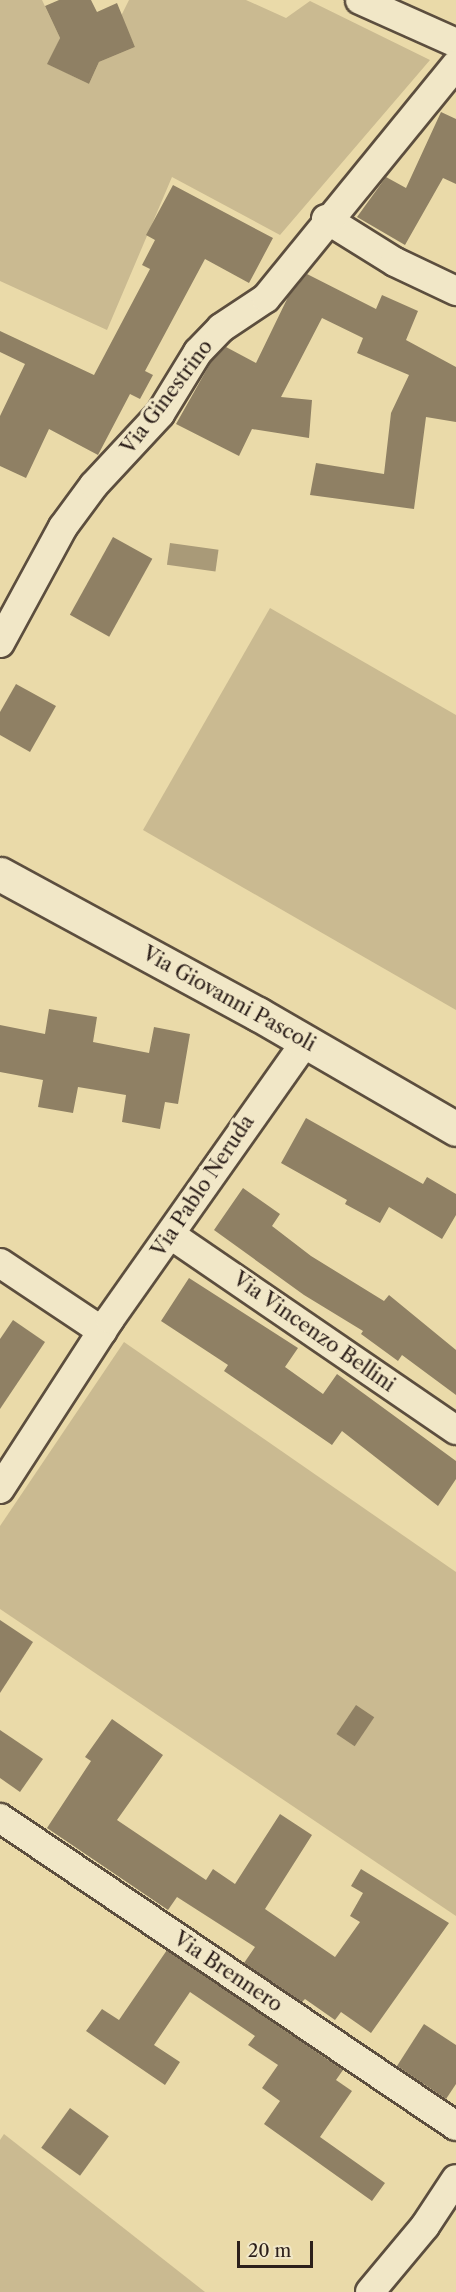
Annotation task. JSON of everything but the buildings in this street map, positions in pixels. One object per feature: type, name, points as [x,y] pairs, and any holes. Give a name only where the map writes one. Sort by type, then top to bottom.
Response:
[{"type":"street","points":[[360,0],[456,43]]},
{"type":"street","name":"Via Ginestrino","points":[[0,643],[63,527],[94,485],[160,414],[198,352],[221,328],[266,298],[326,219],[456,65]]},
{"type":"street","points":[[326,219],[396,262],[456,291]]},
{"type":"street","name":"Via Giovanni Pascoli","points":[[0,874],[306,1041],[456,1128]]},
{"type":"street","name":"Via Pablo Neruda","points":[[0,1489],[102,1331],[306,1041]]},
{"type":"street","name":"Via Vincenzo Bellini","points":[[171,1235],[456,1430]]},
{"type":"street","points":[[0,1263],[102,1331]]},
{"type":"street","name":"Via Brennero","points":[[0,1818],[456,2126]]},
{"type":"street","points":[[370,2292],[424,2226],[456,2179]]},
{"type":"shaded area","points":[[0,0],[42,0],[60,38],[48,64],[89,84],[99,62],[135,47],[121,16],[129,0],[246,0],[286,18],[310,1],[430,60],[280,235],[172,177],[107,330],[0,281]]},
{"type":"shaded area","points":[[170,543],[219,550],[215,572],[167,565]]},
{"type":"shaded area","points":[[270,608],[456,715],[456,1010],[143,830]]},
{"type":"shaded area","points":[[124,1342],[456,1572],[456,1916],[0,1609],[0,1526]]},
{"type":"shaded area","points":[[4,2134],[205,2292],[0,2292],[0,2140]]}]
